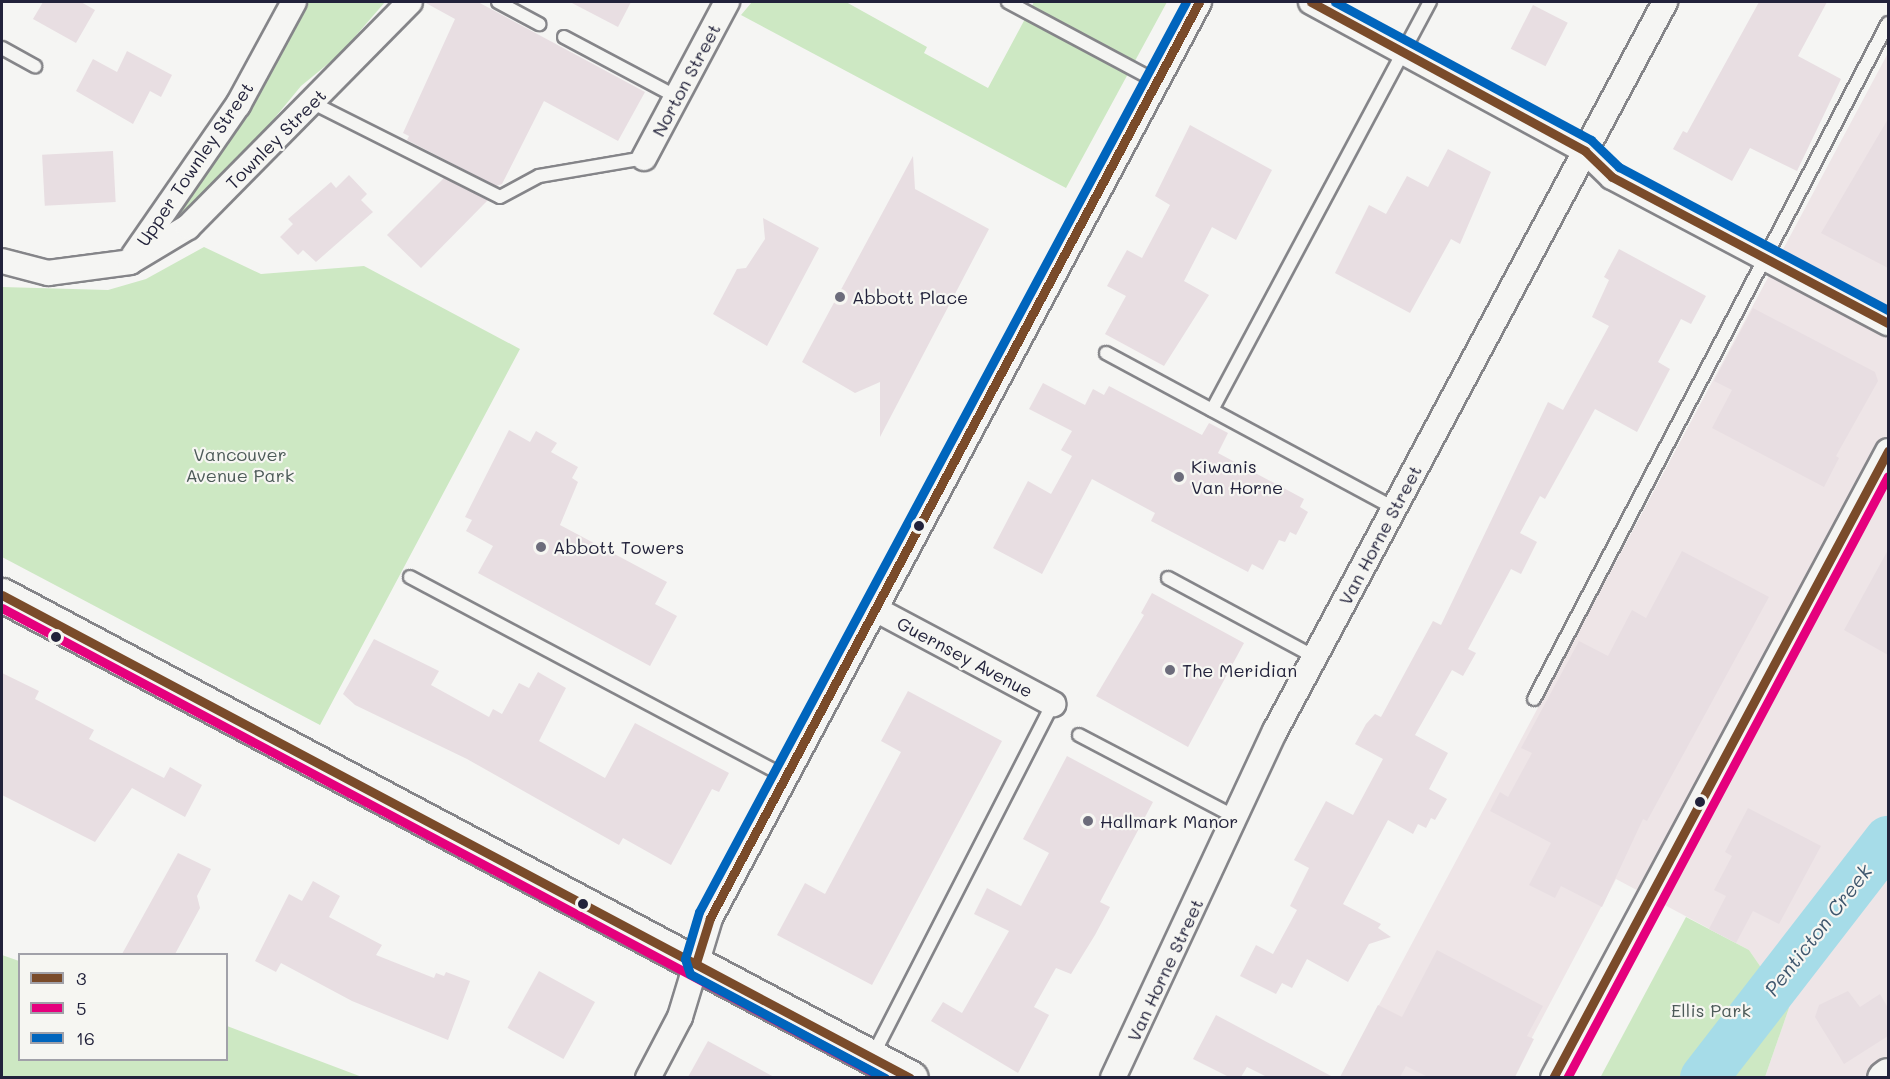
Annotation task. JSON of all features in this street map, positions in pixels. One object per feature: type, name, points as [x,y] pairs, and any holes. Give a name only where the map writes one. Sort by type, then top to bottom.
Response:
[{"type":"street","name":"Upper Townley Street","points":[[130,262],[238,105],[294,2]]},
{"type":"street","name":"Townley Street","points":[[130,262],[189,227],[410,2]]},
{"type":"street","name":"Norton Street","points":[[644,158],[727,2]]},
{"type":"street","points":[[648,1077],[680,1017],[710,918],[877,610],[1198,2]]},
{"type":"street","points":[[1311,2],[1585,151],[1612,177],[1888,323]]},
{"type":"street","name":"Van Horne Street","points":[[1113,1077],[1235,817],[1315,657],[1665,2]]},
{"type":"street","points":[[2,261],[48,273],[130,262]]},
{"type":"street","points":[[1553,1077],[1888,451]]},
{"type":"street","points":[[2,596],[911,1077]]},
{"type":"street","name":"Guernsey Avenue","points":[[877,610],[1053,705]]},
{"type":"street","points":[[1884,1077],[1888,1075]]},
{"type":"lane","points":[[498,2],[539,24]]},
{"type":"lane","points":[[1008,2],[1156,81]]},
{"type":"lane","points":[[1212,410],[1430,2]]},
{"type":"lane","points":[[1534,699],[1888,23]]},
{"type":"lane","points":[[564,37],[677,97]]},
{"type":"lane","points":[[2,48],[35,66]]},
{"type":"lane","points":[[313,103],[500,197],[539,176],[644,158]]},
{"type":"lane","points":[[1106,352],[1394,508]]},
{"type":"lane","points":[[410,577],[786,777]]},
{"type":"lane","points":[[1168,578],[1315,657]]},
{"type":"lane","points":[[872,1057],[1053,705]]},
{"type":"lane","points":[[1079,735],[1235,817]]},
{"type":"shaded area","points":[[1888,53],[1888,1077],[1765,1077],[1789,1008],[1749,950],[1616,879],[1511,1077],[1340,1078]]},
{"type":"green space","points":[[305,2],[385,2],[340,54],[301,86],[198,211],[168,230],[170,218]]},
{"type":"green space","points":[[752,2],[846,2],[927,47],[924,53],[988,88],[1034,2],[1167,2],[1066,188],[741,15]]},
{"type":"green space","name":"Vancouver Avenue Park","points":[[204,247],[261,274],[364,266],[520,349],[320,725],[2,557],[2,287],[108,290],[146,279]]},
{"type":"green space","name":"Ellis Park","points":[[1686,917],[1749,950],[1789,1008],[1765,1077],[1600,1078]]},
{"type":"green space","points":[[2,955],[18,961],[18,1061],[228,1061],[228,1026],[362,1077],[2,1077]]},
{"type":"building","points":[[43,2],[81,2],[95,10],[76,43],[33,19]]},
{"type":"building","points":[[424,2],[478,2],[645,92],[618,141],[544,101],[502,184],[496,186],[407,140],[409,136],[403,133],[455,19]]},
{"type":"building","points":[[570,2],[631,2],[618,27]]},
{"type":"building","points":[[1759,2],[1827,2],[1798,56],[1841,79],[1797,171],[1750,148],[1732,181],[1673,149],[1683,131],[1687,133]]},
{"type":"building","points":[[1533,5],[1568,23],[1546,66],[1511,49]]},
{"type":"building","points":[[127,51],[172,75],[161,97],[150,91],[133,124],[76,91],[93,59],[117,72]]},
{"type":"building","points":[[1888,119],[1888,268],[1821,233]]},
{"type":"building","points":[[1190,125],[1272,170],[1236,240],[1212,227],[1184,281],[1209,295],[1164,366],[1105,334],[1126,296],[1107,286],[1127,250],[1142,258],[1170,205],[1155,196]]},
{"type":"building","points":[[1448,149],[1491,172],[1460,244],[1451,239],[1410,313],[1335,273],[1369,205],[1386,214],[1407,176],[1428,187]]},
{"type":"building","points":[[113,151],[116,202],[45,206],[42,155]]},
{"type":"building","name":"Abbott Place","points":[[913,156],[915,189],[989,229],[880,437],[880,382],[855,393],[802,362]]},
{"type":"building","points":[[349,175],[367,194],[361,200],[373,212],[316,262],[303,250],[298,255],[280,237],[293,224],[288,219],[331,182],[336,188]]},
{"type":"building","points":[[444,178],[488,200],[421,268],[387,235]]},
{"type":"building","points":[[763,218],[819,248],[767,346],[713,314],[737,269],[746,268],[765,239]]},
{"type":"building","points":[[1619,249],[1706,296],[1691,324],[1681,319],[1658,362],[1670,369],[1637,432],[1595,409],[1545,499],[1540,496],[1520,533],[1537,542],[1521,574],[1511,569],[1468,649],[1476,653],[1463,676],[1452,670],[1415,735],[1448,753],[1429,789],[1447,799],[1435,820],[1431,818],[1426,828],[1418,824],[1413,834],[1388,820],[1343,904],[1381,924],[1378,928],[1391,937],[1369,944],[1348,982],[1307,959],[1292,988],[1282,983],[1276,994],[1240,976],[1256,945],[1273,954],[1297,910],[1290,906],[1309,868],[1294,860],[1326,801],[1353,815],[1383,759],[1355,744],[1366,724],[1375,714],[1381,717],[1433,621],[1441,625],[1548,402],[1563,410],[1609,326],[1592,317],[1609,280],[1604,277]]},
{"type":"building","points":[[1753,308],[1875,372],[1878,381],[1836,456],[1839,458],[1824,487],[1712,428],[1732,390],[1714,381]]},
{"type":"building","name":"Kiwanis Van Horne","points":[[1043,383],[1085,405],[1093,389],[1104,395],[1109,386],[1202,435],[1209,423],[1228,433],[1218,453],[1304,499],[1300,507],[1308,512],[1296,535],[1290,532],[1285,542],[1279,540],[1263,570],[1252,564],[1248,572],[1151,521],[1155,513],[1092,479],[1042,574],[993,548],[1028,481],[1051,494],[1072,456],[1061,450],[1072,431],[1029,409]]},
{"type":"building","name":"Abbott Towers","points":[[509,430],[530,442],[536,431],[557,443],[551,452],[578,467],[572,478],[578,482],[560,525],[667,582],[655,604],[677,616],[650,666],[478,573],[493,546],[466,531],[472,520],[465,517]]},
{"type":"building","points":[[1888,550],[1888,655],[1844,630]]},
{"type":"building","points":[[1682,551],[1769,597],[1647,821],[1643,819],[1602,907],[1561,886],[1555,898],[1529,885],[1551,843],[1490,811],[1500,792],[1508,797],[1532,753],[1521,748],[1579,641],[1608,656],[1632,610],[1646,618]]},
{"type":"building","name":"The Meridian","points":[[1152,593],[1244,643],[1188,747],[1096,696],[1144,615],[1141,613]]},
{"type":"building","points":[[374,639],[439,671],[431,685],[489,717],[493,709],[502,714],[519,683],[529,688],[538,672],[566,688],[539,741],[605,778],[635,723],[729,773],[719,792],[712,789],[671,865],[623,838],[619,845],[467,759],[355,705],[343,694]]},
{"type":"building","points":[[2,673],[39,691],[35,699],[94,730],[89,739],[164,778],[170,767],[202,785],[185,817],[132,788],[95,842],[2,795]]},
{"type":"building","points":[[908,691],[1002,741],[872,985],[777,935],[805,883],[825,894],[901,752],[881,741]]},
{"type":"building","points":[[1067,756],[1153,802],[1100,902],[1110,907],[1095,935],[1071,974],[1056,968],[1034,1007],[1049,1015],[1018,1073],[931,1021],[943,1002],[962,1013],[1009,931],[974,914],[987,888],[1021,906],[1049,853],[1023,839]]},
{"type":"building","points":[[1748,808],[1821,846],[1779,924],[1753,911],[1736,943],[1709,929],[1726,896],[1714,890],[1732,856],[1725,852]]},
{"type":"building","points":[[178,853],[211,869],[197,896],[200,908],[176,953],[123,953]]},
{"type":"building","points":[[313,881],[340,896],[329,917],[382,945],[376,955],[434,978],[436,973],[444,976],[446,972],[470,981],[448,1040],[352,1001],[281,963],[276,972],[255,961],[289,894],[302,901]]},
{"type":"building","points":[[1437,950],[1543,1006],[1527,1036],[1534,1039],[1515,1077],[1428,1077],[1406,1066],[1400,1077],[1340,1077],[1378,1005],[1402,1017]]},
{"type":"building","points":[[539,971],[595,1002],[563,1059],[507,1028]]},
{"type":"building","points":[[1848,991],[1860,1007],[1880,994],[1888,1008],[1888,1036],[1844,1064],[1815,1017],[1819,1005]]},
{"type":"building","points":[[1216,1015],[1333,1077],[1267,1077],[1247,1067],[1241,1077],[1229,1077],[1193,1059]]},
{"type":"building","points":[[708,1041],[774,1077],[688,1077]]},
{"type":"waterway","name":"Penticton Creek","points":[[1704,1078],[1888,840]]},
{"type":"transit line","name":"16","points":[[885,1078],[690,974],[685,959],[699,912],[1186,2]]},
{"type":"transit line","name":"3","points":[[696,963],[710,918],[1199,2]]},
{"type":"transit line","name":"3","points":[[1311,2],[1585,151],[1612,177],[1888,323]]},
{"type":"transit line","name":"16","points":[[1335,2],[1591,140],[1619,167],[1888,310]]},
{"type":"transit line","name":"3","points":[[1553,1078],[1888,451]]},
{"type":"transit line","name":"5","points":[[1567,1078],[1888,476]]},
{"type":"transit line","name":"3","points":[[2,595],[910,1078]]},
{"type":"transit line","name":"5","points":[[2,608],[884,1078]]},
{"type":"place","name":"Abbott Place","points":[[840,297]]},
{"type":"place","name":"Kiwanis Van Horne","points":[[1179,477]]},
{"type":"place","name":"Abbott Towers","points":[[541,547]]},
{"type":"place","name":"The Meridian","points":[[1170,670]]},
{"type":"place","name":"Hallmark Manor","points":[[1088,821]]}]
